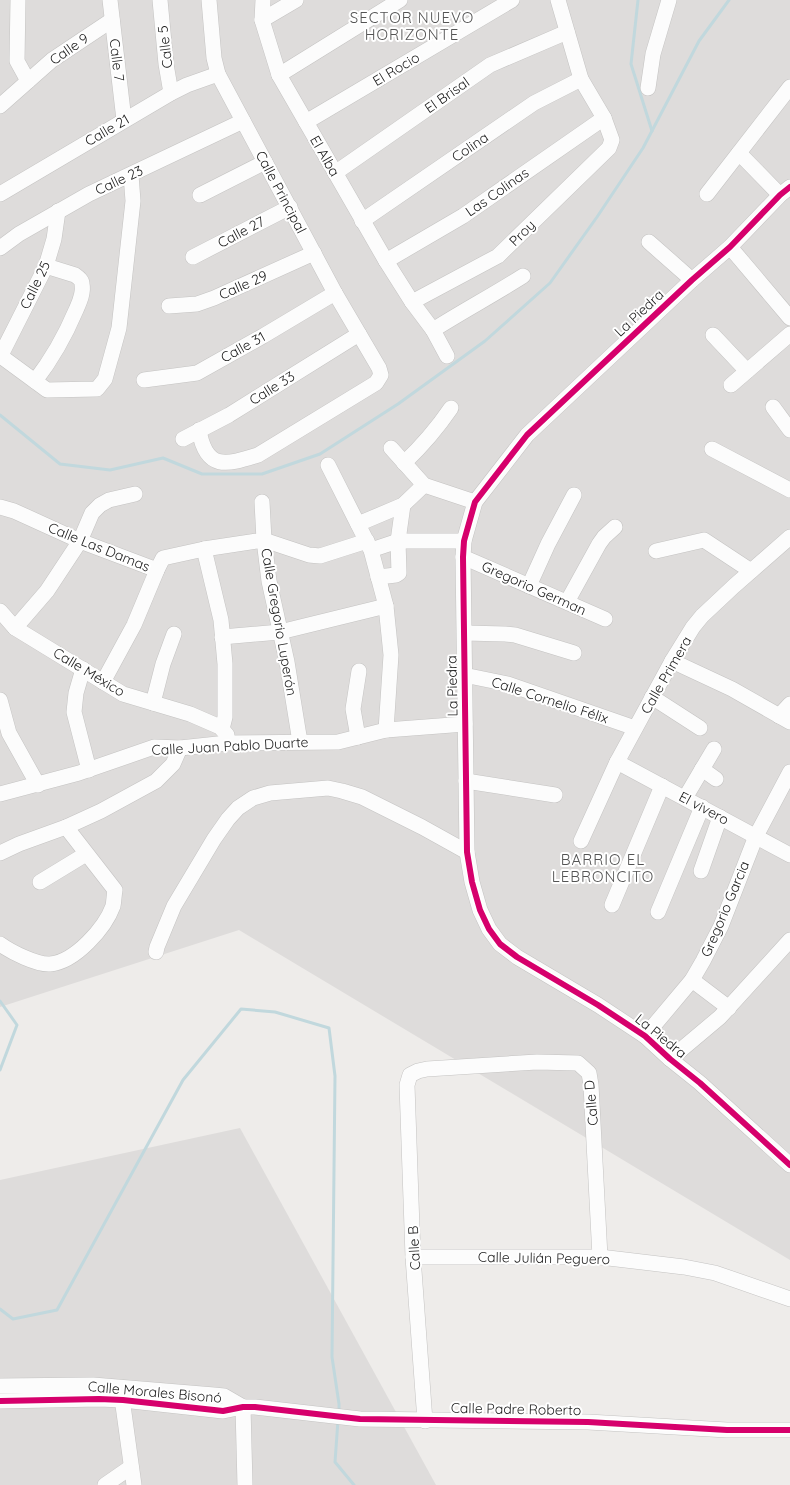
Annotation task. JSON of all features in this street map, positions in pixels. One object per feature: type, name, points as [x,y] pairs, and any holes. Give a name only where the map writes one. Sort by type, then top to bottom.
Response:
[{"type":"street","points":[[18,0],[18,61],[28,81]]},
{"type":"street","name":"Calle 7","points":[[110,0],[124,120]]},
{"type":"street","name":"Calle 5","points":[[160,0],[166,64],[171,93]]},
{"type":"street","name":"Calle Principal","points":[[199,430],[202,444],[212,459],[220,463],[239,461],[258,455],[351,399],[376,383],[381,375],[218,74],[214,58],[209,0]]},
{"type":"street","name":"El Alba","points":[[263,0],[262,20],[279,75],[362,221],[412,302],[433,330],[446,356]]},
{"type":"street","points":[[262,20],[296,0]]},
{"type":"street","points":[[279,75],[400,0]]},
{"type":"street","name":"El Rocio","points":[[306,122],[512,0]]},
{"type":"street","points":[[558,0],[581,79],[604,118]]},
{"type":"street","points":[[648,88],[653,54],[669,0]]},
{"type":"street","name":"Calle 9","points":[[0,106],[52,60],[112,20]]},
{"type":"street","name":"El Brisal","points":[[334,173],[490,65],[567,32]]},
{"type":"street","name":"Calle 21","points":[[0,194],[171,93],[218,74]]},
{"type":"street","name":"Colina","points":[[362,221],[534,103],[581,79]]},
{"type":"street","points":[[707,194],[790,87]]},
{"type":"street","name":"Proy","points":[[412,302],[498,256],[608,148],[612,140],[604,118]]},
{"type":"street","name":"Las Colinas","points":[[386,261],[462,216],[604,118]]},
{"type":"street","name":"Calle 23","points":[[0,248],[19,234],[89,194],[243,121]]},
{"type":"street","points":[[739,153],[785,191]]},
{"type":"street","points":[[200,196],[265,162]]},
{"type":"street","points":[[1,355],[47,390],[97,389],[106,379],[119,328],[133,201],[131,175]]},
{"type":"street","name":"La Piedra","points":[[785,191],[730,247],[692,280],[527,435],[475,502],[464,541],[463,557],[467,852],[472,882],[480,910],[489,929],[500,944],[518,957],[598,1004],[645,1036],[790,1165]]},
{"type":"street","name":"Calle 27","points":[[193,257],[290,207]]},
{"type":"street","name":"Calle 25","points":[[1,355],[46,266],[54,239],[58,211]]},
{"type":"street","points":[[649,242],[692,280]]},
{"type":"street","points":[[730,247],[790,318]]},
{"type":"street","name":"Calle 29","points":[[169,306],[197,304],[214,298],[314,253]]},
{"type":"street","points":[[35,381],[48,365],[64,338],[82,291],[82,283],[75,275],[46,266]]},
{"type":"street","points":[[433,330],[523,276]]},
{"type":"street","name":"Calle 31","points":[[144,380],[197,373],[335,293]]},
{"type":"street","name":"Calle 33","points":[[183,439],[229,415],[359,334]]},
{"type":"street","points":[[731,385],[790,334]]},
{"type":"street","points":[[713,335],[747,371]]},
{"type":"street","points":[[773,407],[790,430]]},
{"type":"street","points":[[404,463],[438,428],[451,408]]},
{"type":"street","points":[[391,448],[424,485],[475,502]]},
{"type":"street","points":[[712,449],[790,490]]},
{"type":"street","points":[[328,465],[369,546],[386,606],[391,655],[386,730]]},
{"type":"street","points":[[358,524],[403,505],[424,485]]},
{"type":"street","points":[[8,629],[47,591],[80,541],[92,513],[109,500],[134,494]]},
{"type":"street","points":[[529,586],[548,544],[574,495]]},
{"type":"street","name":"Calle Gregorio Luperón","points":[[262,502],[269,581],[300,742]]},
{"type":"street","points":[[378,577],[396,575],[398,573],[398,541],[403,505]]},
{"type":"street","name":"Calle Las Damas","points":[[0,507],[14,511],[80,541],[157,570],[163,558],[204,549],[264,540],[309,555],[320,556],[398,541],[464,541]]},
{"type":"street","points":[[567,602],[599,544],[615,527]]},
{"type":"street","name":"Calle Primera","points":[[581,841],[617,762],[672,661],[693,627],[702,616],[790,537]]},
{"type":"street","points":[[656,551],[704,540],[752,571]]},
{"type":"street","points":[[204,549],[221,620],[225,717],[222,729],[227,735],[227,743]]},
{"type":"street","name":"Gregorio German","points":[[463,557],[605,619]]},
{"type":"street","points":[[103,682],[134,625],[157,570]]},
{"type":"street","points":[[222,637],[280,632],[386,606]]},
{"type":"street","name":"Calle México","points":[[0,611],[8,629],[83,669],[123,694],[190,714],[222,729]]},
{"type":"street","points":[[465,633],[515,635],[574,653]]},
{"type":"street","points":[[153,703],[163,664],[174,634]]},
{"type":"street","points":[[672,661],[732,689],[785,719],[790,704]]},
{"type":"street","points":[[83,669],[76,693],[74,712],[89,770]]},
{"type":"street","points":[[358,737],[353,709],[359,671]]},
{"type":"street","name":"Calle Cornelio Félix","points":[[464,675],[508,684],[636,728]]},
{"type":"street","points":[[652,697],[700,728]]},
{"type":"street","points":[[0,700],[9,734],[38,785]]},
{"type":"street","name":"Calle Juan Pablo Duarte","points":[[0,794],[89,770],[154,746],[180,748],[227,743],[338,742],[386,730],[465,724]]},
{"type":"street","points":[[0,853],[101,811],[156,781],[173,764],[180,748]]},
{"type":"street","points":[[685,798],[714,749]]},
{"type":"street","name":"El vivero","points":[[617,762],[790,855]]},
{"type":"street","points":[[702,769],[716,779]]},
{"type":"street","name":"Gregorio Garcia","points":[[645,1036],[692,980],[721,926],[756,836],[790,772]]},
{"type":"street","points":[[466,781],[555,795]]},
{"type":"street","points":[[612,905],[662,786]]},
{"type":"street","points":[[156,952],[174,906],[214,839],[238,808],[253,798],[270,793],[314,789],[328,788],[342,791],[362,797],[467,852]]},
{"type":"street","points":[[658,912],[702,807]]},
{"type":"street","points":[[701,871],[720,817]]},
{"type":"street","points":[[0,944],[27,958],[42,963],[51,964],[60,961],[72,955],[93,938],[113,906],[115,890],[66,827]]},
{"type":"street","points":[[40,882],[86,854]]},
{"type":"street","points":[[670,1059],[710,1027],[790,940]]},
{"type":"street","points":[[692,980],[728,1008]]},
{"type":"street","name":"Calle D","points":[[410,1075],[427,1069],[536,1062],[578,1063],[589,1073],[600,1257]]},
{"type":"street","name":"Calle B","points":[[410,1075],[407,1085],[413,1257],[425,1421]]},
{"type":"street","name":"Calle Julián Peguero","points":[[413,1257],[600,1257],[684,1267],[715,1273],[790,1299]]},
{"type":"street","name":"Calle Morales Bisonó","points":[[0,1386],[92,1385],[121,1394]]},
{"type":"street","points":[[121,1394],[134,1485]]},
{"type":"street","name":"Calle Morales Bisonó","points":[[0,1401],[99,1398],[121,1394],[224,1396],[243,1407]]},
{"type":"street","points":[[243,1407],[245,1485]]},
{"type":"street","name":"Calle Padre Roberto","points":[[243,1407],[360,1419],[579,1422],[727,1430],[790,1430]]},
{"type":"street","points":[[105,1485],[132,1467]]},
{"type":"shaded area","points":[[0,0],[790,0],[790,1260],[239,930],[0,1007]]},
{"type":"shaded area","points":[[240,1128],[436,1485],[0,1485],[0,1180]]},
{"type":"waterway","points":[[638,0],[631,64],[652,131]]},
{"type":"waterway","points":[[0,415],[60,464],[110,470],[163,458],[202,474],[262,474],[320,454],[398,404],[485,341],[550,283],[643,148],[699,41],[729,0]]},
{"type":"waterway","points":[[0,1001],[17,1025],[0,1070]]},
{"type":"waterway","points":[[0,1309],[13,1319],[57,1310],[183,1080],[241,1009],[275,1012],[329,1028],[335,1076],[332,1357],[339,1411]]},
{"type":"waterway","points":[[338,1420],[335,1462],[354,1485]]},
{"type":"cycle path","points":[[790,187],[730,247],[692,280],[527,435],[475,502],[464,541],[463,557],[467,852],[472,882],[480,910],[489,929],[500,944],[517,957],[598,1005],[645,1036],[790,1165]]},
{"type":"cycle path","points":[[0,1401],[99,1399],[223,1411],[255,1407],[360,1419],[588,1422],[727,1430],[790,1430]]},
{"type":"district","name":"SECTOR NUEVO HORIZONTE","points":[[412,26]]},
{"type":"district","name":"BARRIO EL LEBRONCITO","points":[[603,868]]}]
